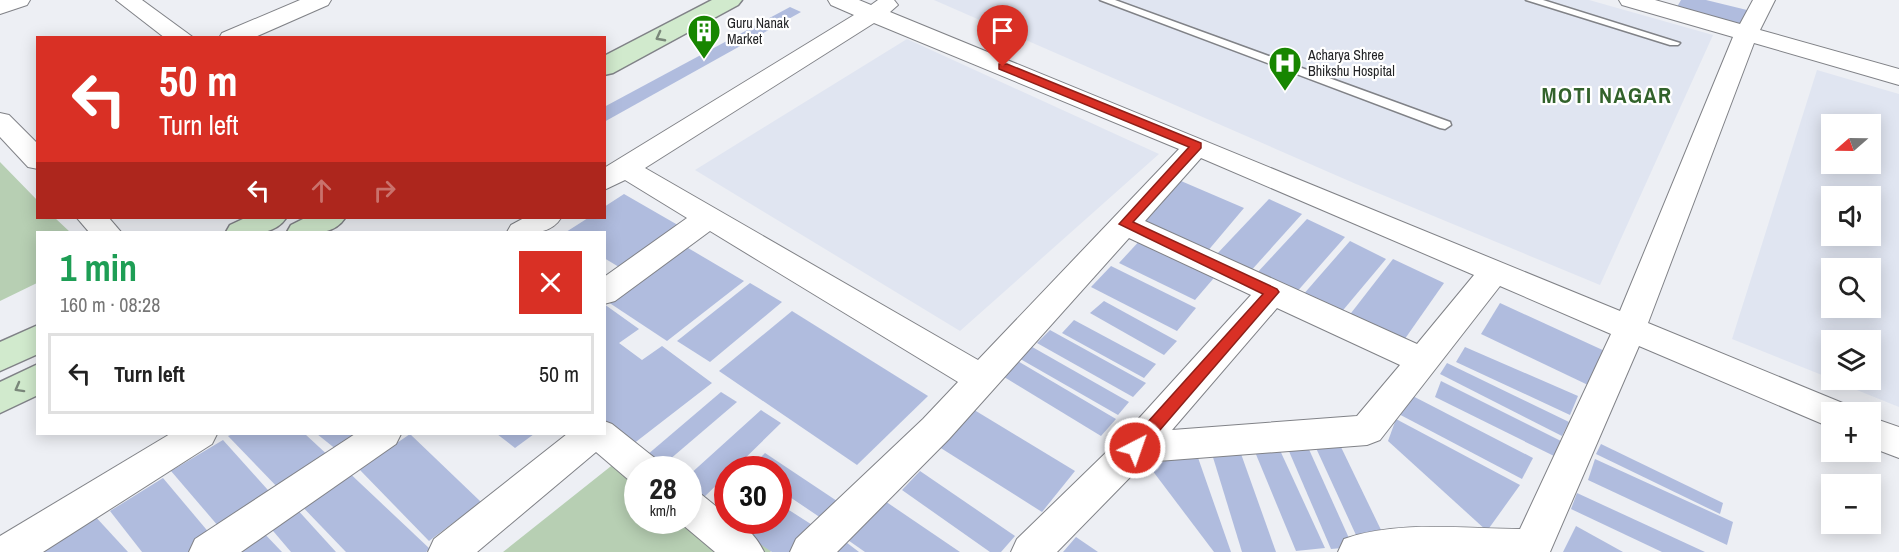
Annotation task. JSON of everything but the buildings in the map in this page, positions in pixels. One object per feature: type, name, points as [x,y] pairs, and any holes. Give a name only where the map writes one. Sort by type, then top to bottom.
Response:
[{"type":"main road","points":[[606,43],[688,0]]},
{"type":"main road","points":[[606,66],[730,0]]},
{"type":"main road","points":[[243,231],[268,219]]},
{"type":"main road","points":[[304,231],[327,219]]},
{"type":"main road","points":[[0,358],[36,339]]},
{"type":"main road","points":[[0,399],[36,379]]},
{"type":"street","points":[[0,7],[19,0]]},
{"type":"street","points":[[236,36],[320,0]]},
{"type":"street","points":[[839,0],[884,7],[1197,146],[1821,409]]},
{"type":"street","points":[[1630,0],[1664,5],[1746,34],[1899,77]]},
{"type":"street","points":[[1358,552],[1396,546],[1531,549],[1629,330],[1746,34],[1764,0]]},
{"type":"street","points":[[142,3],[180,36]]},
{"type":"street","points":[[615,175],[884,7]]},
{"type":"street","points":[[0,121],[36,159]]},
{"type":"street","points":[[810,552],[936,429],[1197,146]]},
{"type":"street","points":[[615,175],[709,218],[982,379]]},
{"type":"street","points":[[606,291],[709,218]]},
{"type":"street","points":[[93,219],[105,231]]},
{"type":"street","points":[[524,231],[544,219]]},
{"type":"street","points":[[1125,224],[1423,361]]},
{"type":"street","points":[[1135,448],[1367,430],[1494,272]]},
{"type":"street","points":[[1031,552],[1135,448],[1272,292]]},
{"type":"street","points":[[9,552],[197,435]]},
{"type":"street","points":[[209,552],[382,435]]},
{"type":"street","points":[[448,552],[591,435]]},
{"type":"street","points":[[600,435],[626,456]]},
{"type":"street","points":[[1881,435],[1899,442]]},
{"type":"street","points":[[702,518],[744,552]]},
{"type":"lane","points":[[1105,0],[1445,125]]},
{"type":"lane","points":[[1531,0],[1674,43]]},
{"type":"shaded area","points":[[934,0],[1589,0],[1713,35],[1600,285],[1356,184]]},
{"type":"shaded area","points":[[907,39],[1159,154],[960,331],[695,170]]},
{"type":"shaded area","points":[[1817,70],[1899,94],[1899,407],[1857,390],[1881,390],[1881,330],[1821,330],[1821,375],[1732,339]]},
{"type":"green space","points":[[0,162],[36,199],[36,219],[56,219],[69,231],[36,231],[36,283],[0,301]]},
{"type":"green space","points":[[625,455],[624,534],[702,534],[702,503],[714,511],[714,534],[750,534],[774,549],[770,552],[503,552]]},
{"type":"place","name":"Guru Nanak Market","points":[[704,60]]},
{"type":"place","name":"Acharya Shree Bhikshu Hospital","points":[[1285,92]]},
{"type":"district","name":"MOTI NAGAR","points":[[1607,95]]},
{"type":"route","points":[[1003,67],[1197,146],[1125,224],[1272,292],[1135,448]]}]
